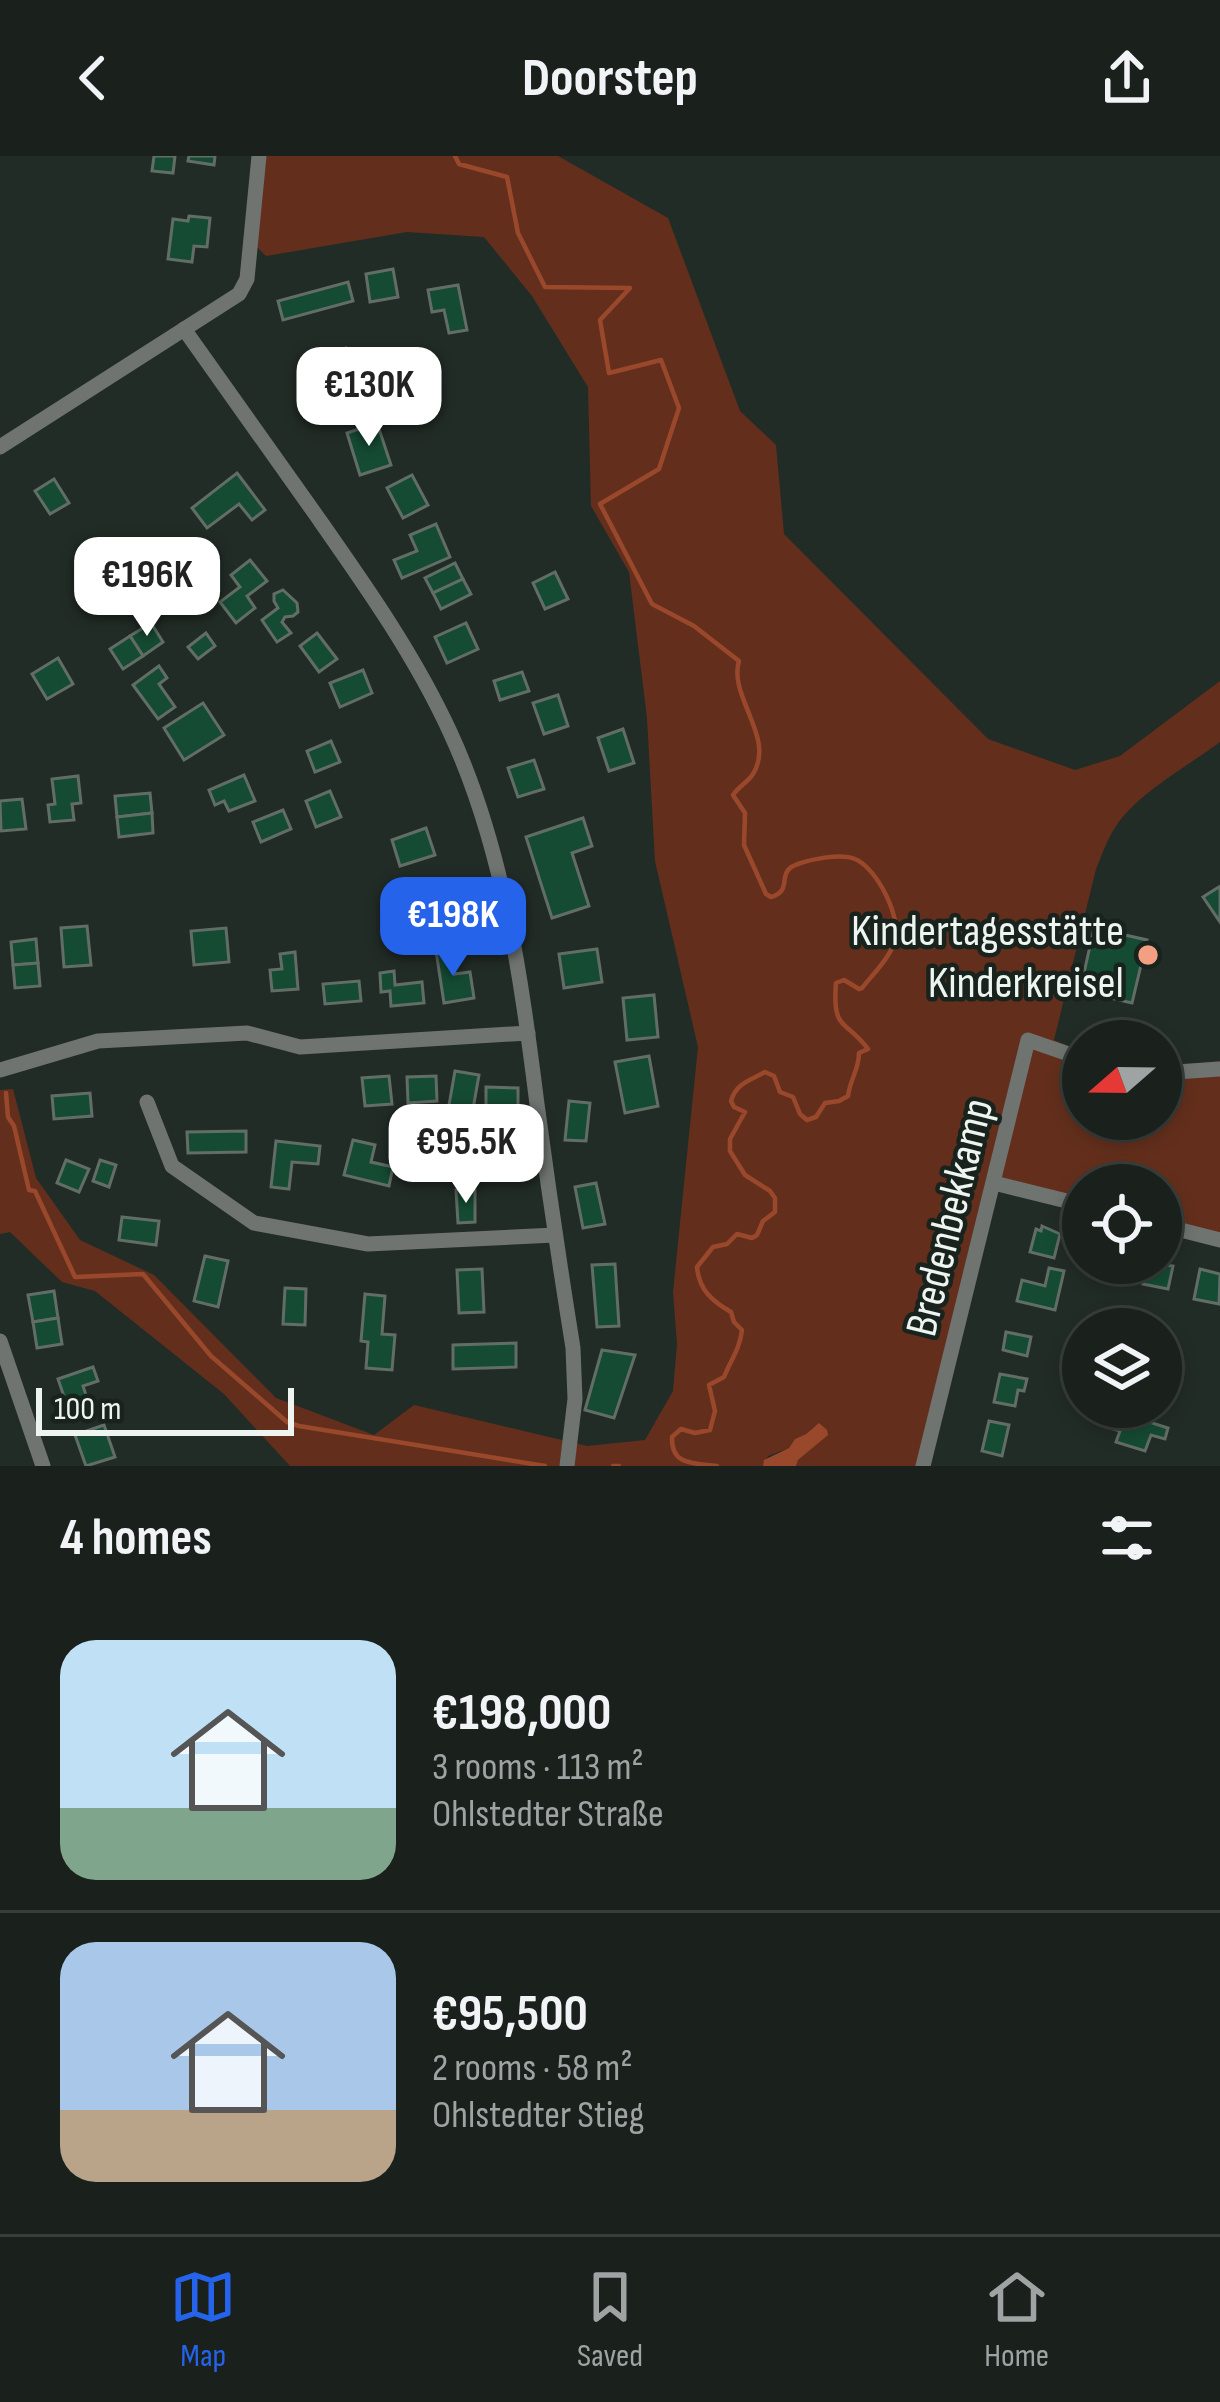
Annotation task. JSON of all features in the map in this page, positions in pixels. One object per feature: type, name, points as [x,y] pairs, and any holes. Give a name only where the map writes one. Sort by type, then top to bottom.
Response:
[{"type":"street","points":[[0,447],[238,294],[247,279],[259,156]]},
{"type":"street","points":[[184,329],[407,651],[451,734],[496,865],[514,937],[573,1348],[567,1466]]},
{"type":"street","points":[[0,1070],[98,1041],[247,1033],[300,1047],[528,1033]]},
{"type":"street","name":"Bredenbekkamp","points":[[923,1466],[1028,1040],[1062,1052]]},
{"type":"street","points":[[1182,1072],[1220,1070]]},
{"type":"street","points":[[147,1102],[172,1166],[254,1223],[368,1244],[555,1235]]},
{"type":"street","points":[[994,1183],[1062,1200]]},
{"type":"street","points":[[1182,1230],[1220,1240]]},
{"type":"street","points":[[0,1341],[43,1466]]},
{"type":"shaded area","points":[[264,156],[558,156],[668,218],[740,411],[776,445],[784,534],[988,739],[1075,770],[1120,756],[1220,681],[1220,742],[1137,802],[1107,842],[1096,869],[1054,1040],[1062,1043],[1062,1140],[1182,1140],[1182,1065],[1220,1061],[1220,1237],[1182,1228],[1182,1164],[1062,1164],[1062,1199],[994,1183],[923,1466],[796,1466],[827,1435],[815,1426],[789,1448],[768,1456],[763,1466],[290,1466],[224,1394],[95,1291],[62,1282],[10,1232],[0,1234],[0,1090],[13,1089],[36,1178],[80,1240],[154,1275],[276,1398],[374,1435],[414,1405],[587,1446],[645,1440],[673,1391],[677,1344],[673,1292],[698,1047],[655,861],[647,718],[629,572],[591,506],[588,387],[532,296],[484,237],[407,232],[266,256],[257,247]]},
{"type":"shaded area","points":[[819,1423],[828,1435],[796,1466],[763,1466],[764,1460],[789,1448]]},
{"type":"building","points":[[154,156],[175,156],[173,173],[152,171]]},
{"type":"building","points":[[189,156],[215,156],[214,165],[188,161]]},
{"type":"building","points":[[189,216],[210,218],[207,247],[194,246],[192,262],[168,259],[173,219],[188,221]]},
{"type":"building","points":[[393,269],[398,297],[370,302],[366,274]]},
{"type":"building","points":[[348,282],[353,301],[283,320],[278,301]]},
{"type":"building","points":[[458,285],[467,330],[449,333],[444,310],[432,312],[428,290]]},
{"type":"building","points":[[346,348],[359,395],[318,407],[304,361]]},
{"type":"building","points":[[377,423],[391,465],[360,475],[347,433]]},
{"type":"building","points":[[237,473],[265,510],[252,520],[239,504],[207,528],[192,508]]},
{"type":"building","points":[[412,475],[428,505],[403,518],[387,488]]},
{"type":"building","points":[[54,479],[69,503],[50,514],[35,491]]},
{"type":"building","points":[[436,524],[450,557],[402,578],[394,560],[417,551],[410,535]]},
{"type":"building","points":[[250,560],[267,581],[247,596],[255,608],[236,623],[220,602],[240,587],[231,575]]},
{"type":"building","points":[[455,563],[463,579],[433,593],[425,578]]},
{"type":"building","points":[[555,572],[568,599],[545,609],[533,583]]},
{"type":"building","points":[[463,579],[471,594],[441,609],[433,593]]},
{"type":"building","points":[[283,590],[297,603],[298,612],[285,617],[282,622],[291,633],[277,642],[262,620],[278,608],[274,594]]},
{"type":"building","points":[[151,623],[163,642],[143,656],[130,636]]},
{"type":"building","points":[[466,623],[478,649],[447,663],[435,637]]},
{"type":"building","points":[[206,633],[215,646],[198,659],[188,647]]},
{"type":"building","points":[[317,633],[337,659],[319,672],[300,646]]},
{"type":"building","points":[[130,636],[143,656],[123,669],[110,649]]},
{"type":"building","points":[[58,658],[73,684],[47,699],[32,674]]},
{"type":"building","points":[[159,666],[167,678],[159,684],[175,707],[158,719],[133,685]]},
{"type":"building","points":[[363,670],[372,693],[340,707],[330,683]]},
{"type":"building","points":[[522,672],[529,691],[500,700],[494,681]]},
{"type":"building","points":[[558,695],[568,726],[544,734],[533,703]]},
{"type":"building","points":[[203,703],[224,735],[184,760],[164,728]]},
{"type":"building","points":[[623,729],[634,763],[609,771],[598,738]]},
{"type":"building","points":[[331,741],[340,762],[315,772],[307,751]]},
{"type":"building","points":[[534,760],[544,789],[518,797],[508,768]]},
{"type":"building","points":[[244,775],[255,801],[229,811],[224,801],[215,805],[209,790]]},
{"type":"building","points":[[78,776],[81,803],[72,804],[74,820],[50,822],[48,805],[55,804],[52,779]]},
{"type":"building","points":[[330,791],[341,817],[316,827],[306,801]]},
{"type":"building","points":[[150,793],[152,813],[117,817],[115,796]]},
{"type":"building","points":[[22,799],[26,829],[1,831],[0,801]]},
{"type":"building","points":[[283,810],[291,829],[261,842],[253,822]]},
{"type":"building","points":[[152,813],[153,833],[119,837],[117,817]]},
{"type":"building","points":[[583,818],[592,846],[572,853],[589,906],[552,918],[526,837]]},
{"type":"building","points":[[426,828],[435,855],[400,866],[392,840]]},
{"type":"building","points":[[1220,889],[1220,922],[1203,897]]},
{"type":"building","points":[[87,926],[91,965],[64,967],[61,928]]},
{"type":"building","points":[[226,928],[229,962],[194,965],[191,931]]},
{"type":"building","points":[[1094,928],[1147,940],[1132,1003],[1080,991]]},
{"type":"building","points":[[36,939],[38,963],[13,965],[11,942]]},
{"type":"building","points":[[451,949],[455,974],[470,972],[474,998],[444,1003],[436,951]]},
{"type":"building","points":[[597,949],[602,982],[564,988],[559,954]]},
{"type":"building","points":[[295,952],[298,989],[272,991],[270,970],[282,969],[280,954]]},
{"type":"building","points":[[38,963],[40,986],[15,988],[13,965]]},
{"type":"building","points":[[394,971],[395,985],[422,982],[424,1003],[391,1006],[390,991],[381,992],[380,973]]},
{"type":"building","points":[[359,981],[361,1001],[325,1004],[323,984]]},
{"type":"building","points":[[654,995],[658,1037],[627,1040],[623,998]]},
{"type":"building","points":[[649,1056],[658,1106],[625,1113],[615,1062]]},
{"type":"building","points":[[455,1071],[479,1075],[473,1109],[449,1105]]},
{"type":"building","points":[[389,1076],[392,1104],[365,1106],[362,1078]]},
{"type":"building","points":[[436,1076],[437,1101],[408,1103],[407,1077]]},
{"type":"building","points":[[486,1087],[518,1088],[518,1107],[486,1106]]},
{"type":"building","points":[[90,1093],[92,1116],[54,1119],[52,1096]]},
{"type":"building","points":[[569,1101],[590,1103],[586,1141],[565,1140]]},
{"type":"building","points":[[486,1106],[518,1107],[517,1126],[485,1126]]},
{"type":"building","points":[[246,1131],[246,1152],[188,1153],[187,1132]]},
{"type":"building","points":[[353,1140],[375,1145],[371,1162],[393,1167],[389,1186],[344,1175]]},
{"type":"building","points":[[276,1141],[320,1146],[318,1164],[292,1162],[289,1189],[271,1187]]},
{"type":"building","points":[[66,1160],[89,1169],[79,1192],[57,1183]]},
{"type":"building","points":[[100,1160],[116,1165],[109,1187],[93,1181]]},
{"type":"building","points":[[596,1183],[605,1224],[583,1228],[575,1187]]},
{"type":"building","points":[[456,1190],[475,1190],[475,1222],[458,1223]]},
{"type":"building","points":[[122,1217],[159,1221],[156,1245],[119,1240]]},
{"type":"building","points":[[1042,1226],[1060,1234],[1054,1258],[1030,1252],[1036,1229],[1041,1231]]},
{"type":"building","points":[[205,1256],[228,1261],[218,1307],[194,1301]]},
{"type":"building","points":[[615,1264],[619,1326],[597,1327],[592,1265]]},
{"type":"building","points":[[1049,1268],[1062,1271],[1055,1310],[1017,1301],[1022,1280],[1045,1286]]},
{"type":"building","points":[[482,1269],[484,1312],[459,1313],[457,1270]]},
{"type":"building","points":[[1200,1269],[1220,1274],[1219,1304],[1194,1299]]},
{"type":"building","points":[[285,1288],[306,1289],[305,1325],[283,1324]]},
{"type":"building","points":[[54,1291],[58,1318],[33,1322],[28,1295]]},
{"type":"building","points":[[365,1294],[385,1296],[382,1334],[395,1335],[392,1370],[366,1368],[368,1342],[361,1341]]},
{"type":"building","points":[[58,1318],[62,1344],[37,1348],[33,1322]]},
{"type":"building","points":[[1006,1332],[1031,1337],[1027,1356],[1003,1350]]},
{"type":"building","points":[[516,1343],[516,1367],[453,1369],[453,1345]]},
{"type":"building","points":[[602,1350],[635,1355],[614,1418],[585,1410]]},
{"type":"building","points":[[93,1367],[98,1381],[83,1386],[89,1404],[69,1411],[58,1379]]},
{"type":"building","points":[[1000,1374],[1027,1379],[1024,1391],[1018,1390],[1015,1406],[994,1402]]},
{"type":"building","points":[[989,1421],[1009,1425],[1002,1456],[982,1451]]},
{"type":"building","points":[[104,1425],[115,1457],[86,1466],[75,1435]]},
{"type":"building","points":[[1110,1428],[1168,1428],[1165,1439],[1151,1435],[1145,1451],[1116,1442],[1120,1431]]},
{"type":"waterway","points":[[455,156],[459,164],[507,177],[518,233],[545,287],[630,288],[600,320],[609,373],[661,360],[679,408],[659,469],[600,504],[652,604],[694,626],[739,661],[737,675],[756,731],[759,760],[751,777],[733,795],[745,813],[744,845],[766,894],[771,897],[782,890],[791,867],[826,857],[849,857],[872,872],[895,920],[892,948],[862,988],[844,980],[836,983],[839,1018],[868,1049],[859,1053],[848,1096],[825,1103],[816,1117],[807,1120],[793,1097],[780,1092],[774,1076],[765,1072],[740,1086],[731,1101],[745,1112],[730,1139],[730,1151],[745,1175],[770,1191],[775,1212],[763,1221],[757,1235],[737,1234],[727,1244],[713,1247],[697,1267],[704,1288],[731,1312],[742,1330],[724,1377],[709,1385],[715,1411],[710,1430],[681,1429],[672,1437],[680,1458],[717,1466]]},
{"type":"waterway","points":[[6,1093],[29,1190],[35,1191],[75,1277],[143,1274],[211,1356],[287,1422],[545,1466]]},
{"type":"waterway","points":[[613,1466],[619,1466]]},
{"type":"place","name":"Kindertagesstätte Kinderkreisel","points":[[1148,955]]}]
